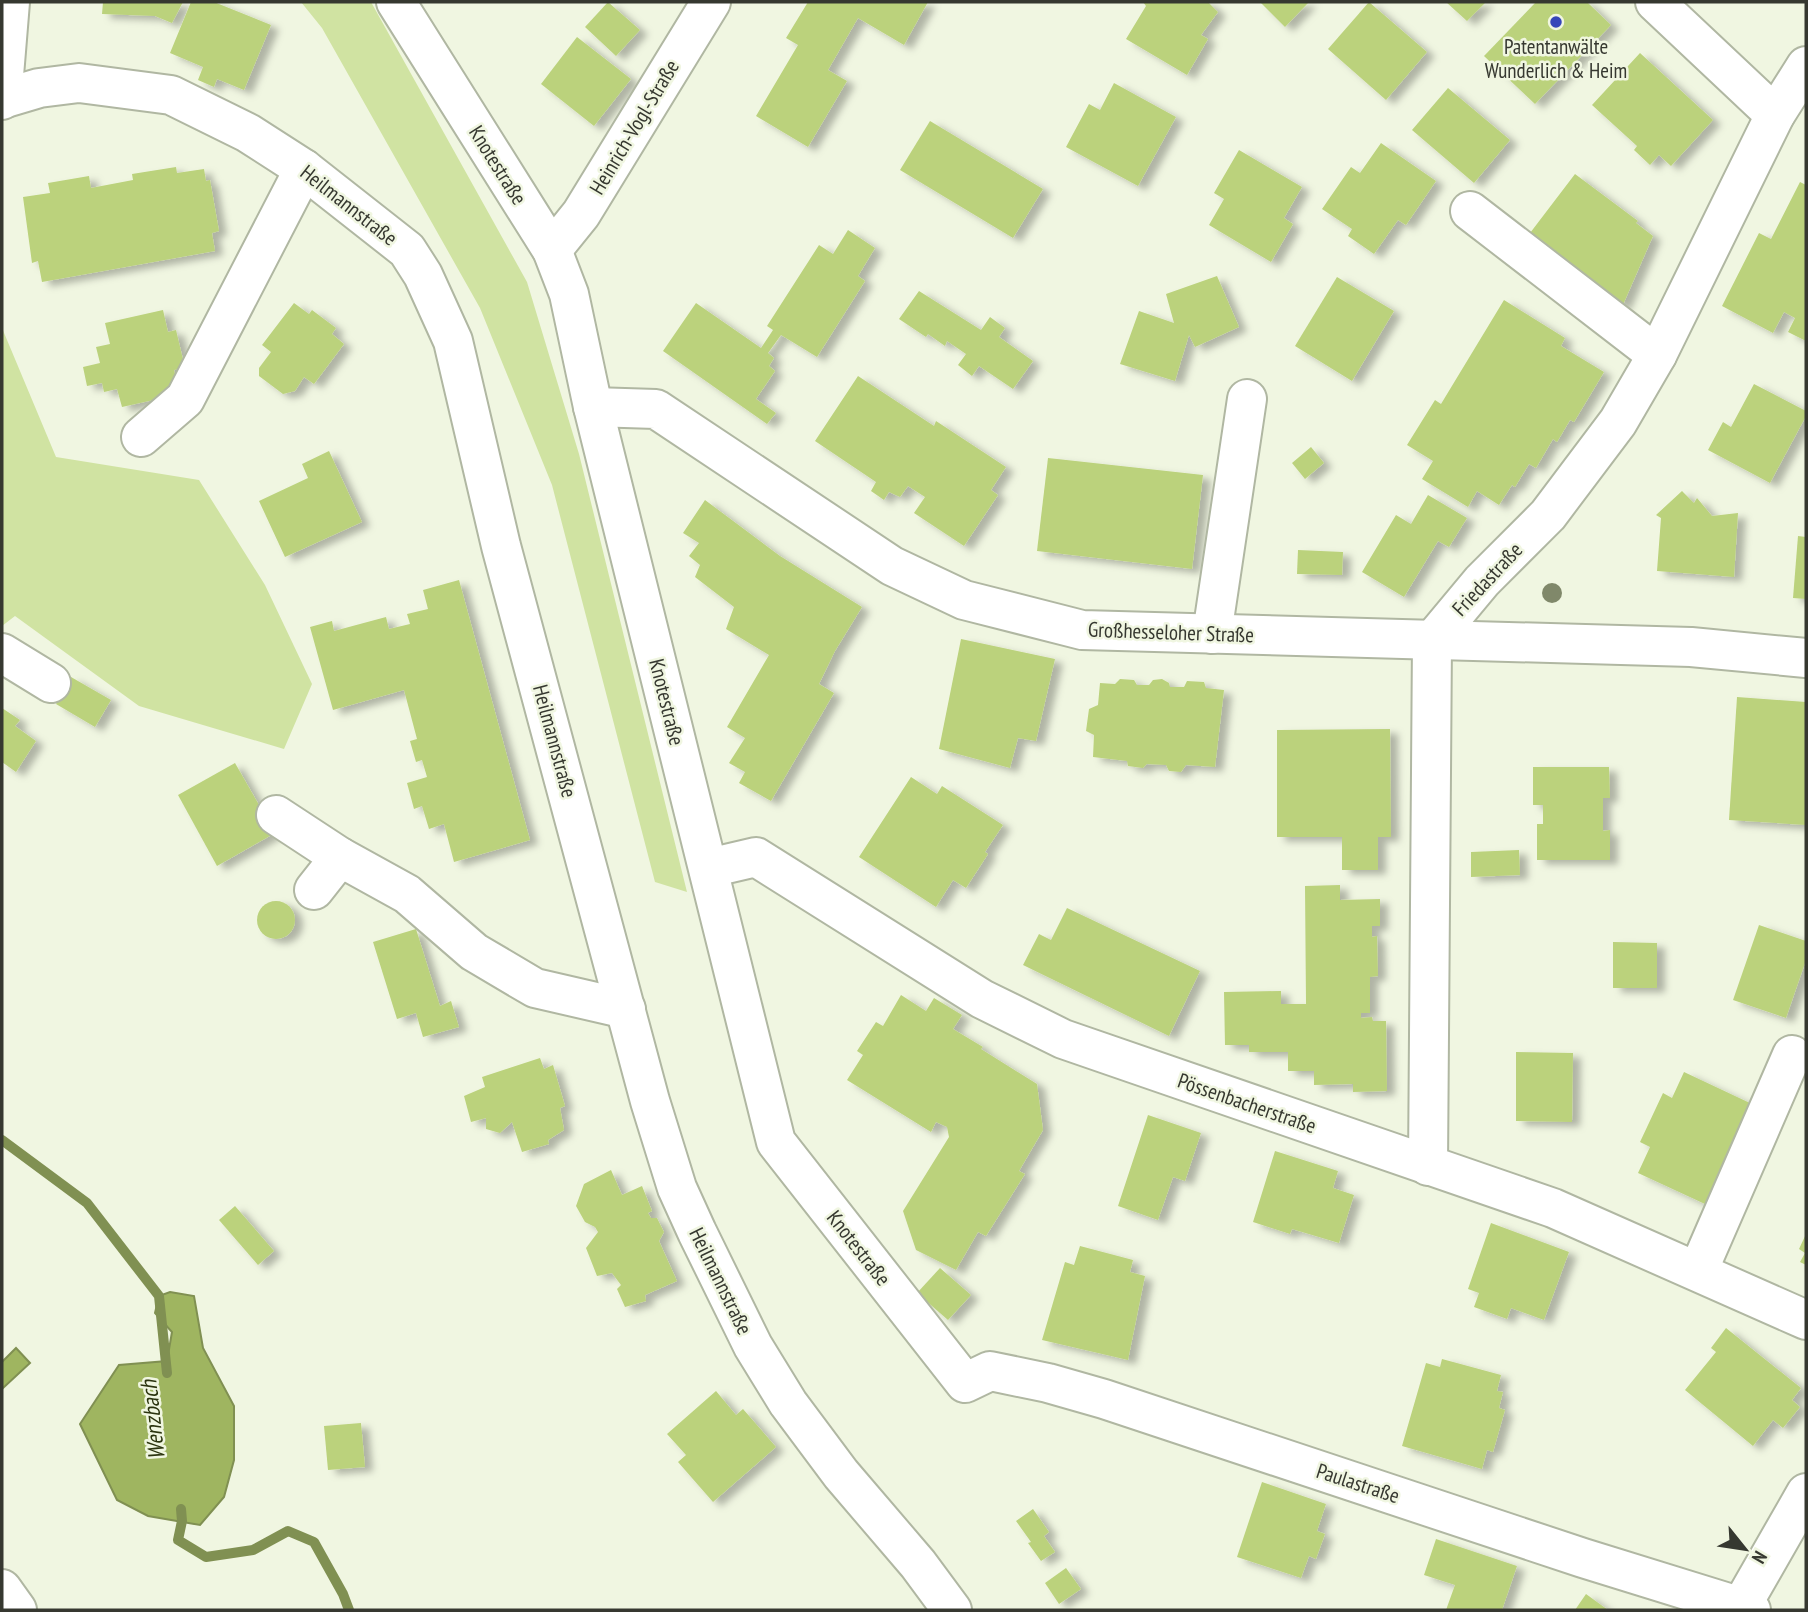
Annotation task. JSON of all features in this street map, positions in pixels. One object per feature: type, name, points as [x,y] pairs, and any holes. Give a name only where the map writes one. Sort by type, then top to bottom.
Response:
[{"type":"street","points":[[2,99],[10,2]]},
{"type":"street","name":"Knotestraße","points":[[396,2],[552,250],[569,294],[593,407],[776,1142],[965,1383]]},
{"type":"street","name":"Heinrich-Vogl-Straße","points":[[552,250],[581,214],[711,2]]},
{"type":"street","points":[[1655,2],[1775,115]]},
{"type":"street","name":"Friedastraße","points":[[1432,641],[1482,581],[1556,505],[1618,422],[1657,355],[1775,115],[1806,66]]},
{"type":"street","name":"Heilmannstraße","points":[[2,99],[39,88],[79,83],[171,94],[248,133],[304,169],[407,250],[429,286],[453,341],[501,546],[650,1101],[677,1188],[753,1346],[788,1403],[841,1474],[919,1564],[952,1610]]},
{"type":"street","points":[[141,436],[185,400],[304,169]]},
{"type":"street","points":[[1470,211],[1657,355]]},
{"type":"street","points":[[1212,634],[1247,399]]},
{"type":"street","name":"Großhesseloher Straße","points":[[593,407],[656,410],[892,566],[964,600],[1082,629],[1691,647],[1806,658]]},
{"type":"street","points":[[1428,1166],[1432,641]]},
{"type":"street","points":[[2,653],[51,683]]},
{"type":"street","points":[[276,815],[340,857],[407,894],[474,952],[535,988],[626,1009]]},
{"type":"street","points":[[314,890],[340,857]]},
{"type":"street","name":"Pössenbacherstraße","points":[[709,868],[756,857],[982,999],[1063,1039],[1553,1208],[1806,1320]]},
{"type":"street","points":[[1698,1271],[1792,1055]]},
{"type":"street","name":"Paulastraße","points":[[965,1383],[990,1371],[1059,1386],[1744,1609]]},
{"type":"street","points":[[1744,1609],[1806,1493]]},
{"type":"street","points":[[2,1589],[17,1610]]},
{"type":"shaded area","points":[[301,2],[371,2],[527,282],[579,454],[687,892],[655,882],[552,485],[480,308],[322,28]]},
{"type":"shaded area","points":[[2,328],[56,457],[199,480],[265,585],[312,684],[284,749],[139,706],[15,616],[2,626]]},
{"type":"water","points":[[170,1292],[194,1296],[203,1348],[234,1406],[234,1460],[224,1497],[200,1525],[148,1516],[117,1500],[80,1424],[119,1365],[167,1361],[172,1332],[155,1313],[159,1296]]},
{"type":"water","points":[[16,1348],[30,1363],[2,1389],[2,1362]]},
{"type":"building","points":[[103,2],[183,2],[172,23],[155,16],[102,14]]},
{"type":"building","points":[[191,2],[214,2],[271,25],[244,90],[217,79],[214,87],[198,80],[203,67],[170,53]]},
{"type":"building","points":[[608,2],[640,30],[616,56],[585,27]]},
{"type":"building","points":[[808,2],[928,2],[904,45],[858,18],[828,70],[847,81],[808,147],[756,116],[798,45],[786,38]]},
{"type":"building","points":[[1143,2],[1208,2],[1218,12],[1201,35],[1208,39],[1187,75],[1126,39],[1146,6]]},
{"type":"building","points":[[1260,2],[1309,2],[1285,27]]},
{"type":"building","points":[[1369,2],[1427,52],[1386,100],[1328,49]]},
{"type":"building","points":[[1446,2],[1486,2],[1467,21]]},
{"type":"building","points":[[1536,2],[1587,2],[1611,25],[1535,104],[1484,56]]},
{"type":"building","points":[[577,37],[631,79],[594,126],[541,84]]},
{"type":"building","points":[[1640,53],[1713,120],[1671,166],[1659,155],[1650,165],[1634,150],[1637,146],[1592,105]]},
{"type":"building","points":[[1114,83],[1176,117],[1138,186],[1066,147],[1089,104],[1100,110]]},
{"type":"building","points":[[1448,88],[1510,140],[1474,183],[1412,130]]},
{"type":"building","points":[[930,121],[1043,189],[1013,238],[900,170]]},
{"type":"building","points":[[1381,143],[1436,181],[1406,225],[1398,220],[1374,254],[1348,236],[1352,229],[1322,209],[1351,167],[1360,173]]},
{"type":"building","points":[[1239,150],[1302,187],[1284,218],[1293,224],[1271,262],[1209,225],[1224,199],[1214,193]]},
{"type":"building","points":[[176,167],[177,173],[204,169],[206,181],[210,180],[219,231],[212,233],[215,251],[42,282],[38,261],[32,263],[23,197],[50,193],[48,183],[89,176],[91,188],[133,180],[132,174]]},
{"type":"building","points":[[1575,174],[1638,221],[1636,223],[1653,236],[1622,307],[1527,237]]},
{"type":"building","points":[[1800,182],[1806,185],[1806,341],[1788,332],[1795,318],[1784,312],[1773,333],[1722,306],[1759,233],[1771,239]]},
{"type":"building","points":[[848,230],[875,248],[858,276],[865,281],[817,357],[781,335],[768,353],[774,358],[769,366],[775,371],[756,399],[776,413],[767,424],[663,351],[696,303],[761,348],[773,330],[767,326],[819,245],[833,254]]},
{"type":"building","points":[[1217,276],[1239,327],[1195,347],[1189,335],[1175,381],[1120,364],[1139,311],[1174,323],[1166,294]]},
{"type":"building","points":[[1337,277],[1394,311],[1352,381],[1295,346]]},
{"type":"building","points":[[919,291],[981,330],[990,317],[1005,328],[999,337],[1033,361],[1013,389],[979,366],[972,376],[958,365],[966,354],[947,341],[945,346],[928,334],[926,337],[899,319]]},
{"type":"building","points":[[1504,300],[1565,338],[1561,346],[1604,372],[1574,422],[1570,420],[1557,442],[1553,439],[1536,468],[1529,464],[1515,487],[1512,485],[1499,505],[1477,491],[1468,507],[1422,479],[1433,461],[1407,445],[1435,400],[1441,404]]},
{"type":"building","points":[[294,303],[309,314],[312,310],[336,328],[332,334],[344,344],[314,384],[304,377],[295,391],[283,394],[259,376],[259,368],[271,352],[262,345]]},
{"type":"building","points":[[163,310],[168,332],[176,330],[185,368],[174,370],[180,394],[122,407],[117,389],[104,392],[102,383],[87,386],[83,367],[100,363],[96,347],[110,344],[105,323]]},
{"type":"building","points":[[858,376],[934,426],[936,421],[1006,467],[991,490],[998,495],[964,546],[914,513],[925,497],[908,486],[900,497],[889,492],[884,500],[871,491],[876,482],[815,441]]},
{"type":"building","points":[[1754,384],[1806,411],[1806,416],[1770,483],[1708,450],[1723,422],[1731,427]]},
{"type":"building","points":[[1311,447],[1324,463],[1305,479],[1292,463]]},
{"type":"building","points":[[329,451],[362,522],[285,557],[259,501],[308,478],[302,464]]},
{"type":"building","points":[[1048,458],[1203,475],[1192,569],[1037,551]]},
{"type":"building","points":[[1682,491],[1694,503],[1697,498],[1712,516],[1738,513],[1734,577],[1657,571],[1661,518],[1656,515]]},
{"type":"building","points":[[1428,495],[1467,518],[1449,547],[1438,541],[1404,597],[1362,572],[1396,515],[1411,524]]},
{"type":"building","points":[[705,500],[780,556],[862,607],[835,651],[819,684],[834,693],[771,801],[739,783],[745,772],[729,763],[745,738],[727,727],[769,655],[726,629],[734,607],[695,577],[700,565],[689,556],[699,543],[683,533]]},
{"type":"building","points":[[1798,536],[1806,537],[1806,599],[1793,598]]},
{"type":"building","points":[[1298,550],[1343,552],[1342,575],[1297,574]]},
{"type":"building","points":[[459,580],[530,840],[454,862],[444,824],[429,829],[422,806],[414,809],[407,783],[427,777],[422,760],[416,762],[410,741],[417,739],[404,690],[333,710],[310,627],[332,621],[334,631],[386,617],[389,629],[410,624],[407,614],[428,609],[423,590]]},
{"type":"building","points":[[961,639],[1055,659],[1036,741],[1018,738],[1010,768],[939,749]]},
{"type":"building","points":[[71,677],[111,700],[95,727],[56,704]]},
{"type":"building","points":[[1120,679],[1134,680],[1137,685],[1149,685],[1153,680],[1162,679],[1169,683],[1170,687],[1184,687],[1187,681],[1204,682],[1206,688],[1224,690],[1215,767],[1186,765],[1181,772],[1169,771],[1166,765],[1147,764],[1143,768],[1128,766],[1127,761],[1093,757],[1094,735],[1086,731],[1089,709],[1098,705],[1100,683],[1115,684]]},
{"type":"building","points":[[1737,697],[1806,702],[1806,825],[1729,820]]},
{"type":"building","points":[[2,708],[20,720],[15,726],[36,741],[16,772],[2,762]]},
{"type":"building","points":[[1390,729],[1391,837],[1378,837],[1378,870],[1342,870],[1342,837],[1277,837],[1277,730]]},
{"type":"building","points":[[235,763],[275,833],[217,866],[178,795]]},
{"type":"building","points":[[1533,767],[1609,767],[1610,798],[1603,798],[1603,831],[1610,830],[1610,860],[1537,860],[1537,824],[1543,824],[1543,805],[1533,805]]},
{"type":"building","points":[[911,777],[937,794],[942,786],[1003,825],[966,888],[953,880],[936,907],[859,857]]},
{"type":"building","points":[[1519,850],[1520,875],[1471,877],[1471,852]]},
{"type":"building","points":[[1340,885],[1340,900],[1380,899],[1380,926],[1372,926],[1372,937],[1377,936],[1378,976],[1370,977],[1370,1013],[1361,1013],[1361,1018],[1372,1017],[1373,1021],[1386,1021],[1387,1091],[1353,1092],[1353,1084],[1314,1085],[1314,1071],[1288,1071],[1288,1052],[1249,1052],[1249,1045],[1225,1045],[1224,992],[1281,991],[1281,1004],[1306,1004],[1305,886]]},
{"type":"building","points":[[276,901],[290,906],[295,920],[290,934],[276,939],[262,934],[257,920],[262,906]]},
{"type":"building","points":[[1067,908],[1200,971],[1169,1036],[1023,965],[1039,934],[1051,940]]},
{"type":"building","points":[[1759,925],[1806,941],[1806,960],[1786,1018],[1733,1000]]},
{"type":"building","points":[[416,929],[440,1006],[451,1001],[459,1027],[423,1037],[416,1013],[397,1019],[373,942]]},
{"type":"building","points":[[1613,942],[1657,943],[1657,988],[1613,988]]},
{"type":"building","points":[[901,995],[926,1011],[934,998],[962,1015],[953,1029],[1037,1084],[1043,1130],[1019,1171],[1025,1174],[986,1236],[978,1232],[956,1270],[916,1250],[903,1211],[949,1137],[947,1127],[936,1122],[931,1132],[847,1080],[863,1055],[857,1051],[876,1022],[883,1026]]},
{"type":"building","points":[[1516,1052],[1573,1053],[1572,1122],[1516,1121]]},
{"type":"building","points":[[540,1058],[544,1069],[553,1065],[565,1106],[560,1108],[564,1130],[548,1140],[549,1144],[522,1152],[512,1122],[500,1133],[486,1129],[486,1118],[471,1122],[464,1096],[485,1087],[482,1077]]},
{"type":"building","points":[[1684,1072],[1752,1104],[1705,1204],[1638,1173],[1650,1147],[1640,1142],[1663,1093],[1672,1098]]},
{"type":"building","points":[[1148,1115],[1201,1133],[1185,1181],[1173,1177],[1158,1220],[1118,1206]]},
{"type":"building","points":[[1275,1151],[1338,1171],[1333,1188],[1354,1195],[1339,1243],[1292,1229],[1290,1234],[1253,1222]]},
{"type":"building","points":[[611,1170],[622,1195],[642,1186],[652,1211],[648,1213],[651,1218],[657,1218],[664,1232],[659,1241],[677,1281],[645,1295],[646,1301],[625,1307],[617,1289],[621,1285],[612,1273],[597,1276],[586,1248],[598,1232],[595,1227],[585,1222],[576,1206],[584,1184]]},
{"type":"building","points":[[235,1206],[274,1251],[258,1265],[219,1220]]},
{"type":"building","points":[[1491,1223],[1569,1252],[1544,1320],[1511,1308],[1507,1319],[1474,1307],[1479,1293],[1468,1289]]},
{"type":"building","points":[[1806,1234],[1806,1265],[1800,1262],[1805,1253],[1799,1249]]},
{"type":"building","points":[[1080,1246],[1133,1260],[1130,1272],[1145,1276],[1128,1360],[1042,1340],[1065,1262],[1074,1265]]},
{"type":"building","points":[[940,1268],[971,1295],[948,1320],[917,1293]]},
{"type":"building","points":[[1726,1328],[1801,1388],[1792,1400],[1800,1407],[1783,1428],[1773,1420],[1753,1446],[1685,1390],[1716,1352],[1711,1348]]},
{"type":"building","points":[[1442,1359],[1501,1375],[1497,1391],[1503,1392],[1499,1408],[1505,1410],[1493,1452],[1487,1450],[1482,1469],[1402,1446],[1426,1363],[1440,1367]]},
{"type":"building","points":[[716,1391],[736,1415],[743,1409],[776,1447],[713,1502],[678,1462],[686,1455],[667,1434]]},
{"type":"building","points":[[361,1423],[365,1467],[328,1470],[324,1426]]},
{"type":"building","points":[[1262,1482],[1326,1504],[1317,1531],[1325,1534],[1316,1559],[1309,1556],[1301,1578],[1237,1557]]},
{"type":"building","points":[[1033,1509],[1049,1532],[1044,1536],[1055,1552],[1041,1561],[1016,1521]]},
{"type":"building","points":[[1436,1539],[1517,1566],[1502,1610],[1446,1610],[1455,1585],[1424,1575]]},
{"type":"building","points":[[1066,1568],[1081,1589],[1059,1604],[1045,1583]]},
{"type":"building","points":[[1586,1594],[1608,1610],[1575,1610]]},
{"type":"waterway","name":"Wenzbach","points":[[2,1140],[87,1203],[159,1296],[167,1373]]},
{"type":"waterway","name":"Wenzbach","points":[[181,1509],[182,1521],[178,1540],[206,1557],[253,1550],[288,1531],[314,1542],[349,1610]]},
{"type":"place","name":"Patentanwälte Wunderlich & Heim","points":[[1556,22]]}]
